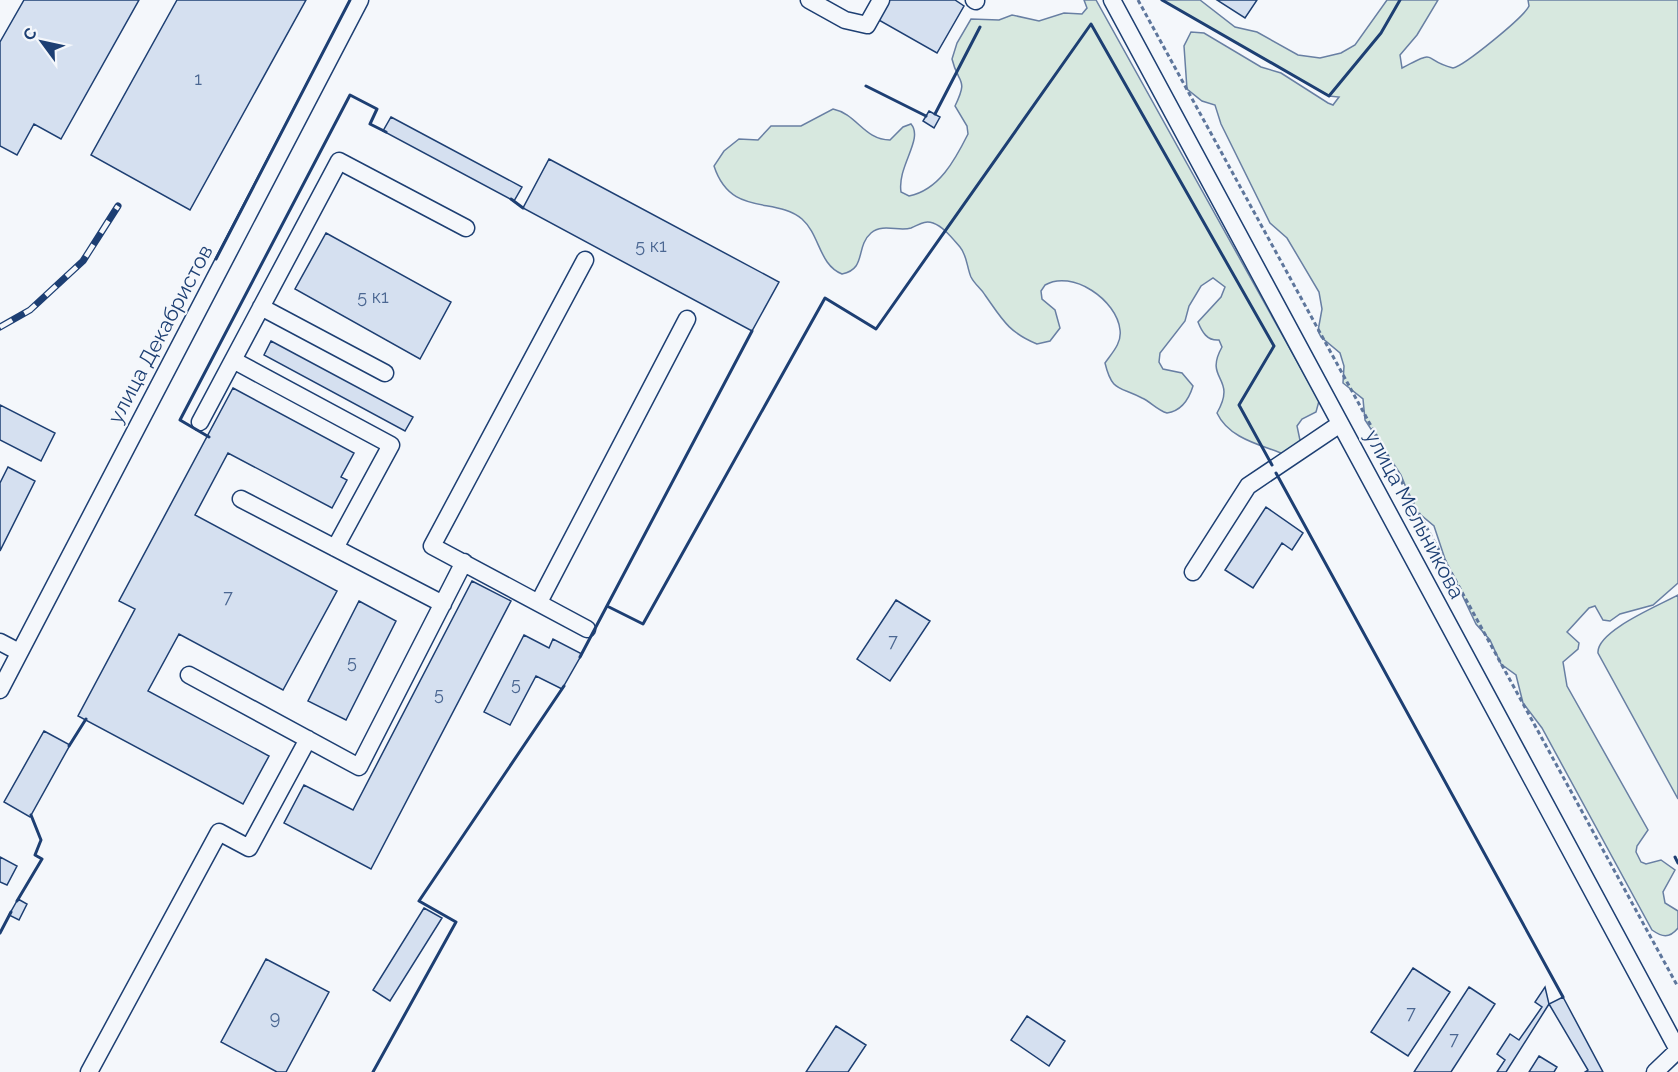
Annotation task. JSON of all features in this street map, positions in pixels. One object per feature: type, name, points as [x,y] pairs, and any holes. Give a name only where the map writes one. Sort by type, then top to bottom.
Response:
[{"type":"street","name":"улица Декабристов","points":[[0,690],[360,0]]},
{"type":"street","points":[[809,0],[845,20],[867,25],[881,0]]},
{"type":"street","name":"улица Мельникова","points":[[1112,0],[1678,1050]]},
{"type":"street","points":[[200,422],[339,161],[466,228]]},
{"type":"street","points":[[585,260],[432,546],[587,628]]},
{"type":"street","points":[[261,307],[385,374]]},
{"type":"street","points":[[539,602],[687,319]]},
{"type":"street","points":[[232,360],[391,445],[335,548]]},
{"type":"street","points":[[1193,572],[1248,486],[1340,424]]},
{"type":"street","points":[[241,499],[443,604]]},
{"type":"street","points":[[189,675],[359,767],[465,562]]},
{"type":"street","points":[[0,642],[20,652]]},
{"type":"street","points":[[89,1072],[219,832],[249,848],[308,739]]},
{"type":"street","points":[[1655,1072],[1678,1050]]},
{"type":"path","points":[[1138,0],[1678,987]]},
{"type":"shaded area","points":[[1084,0],[1096,0],[1319,401],[1316,412],[1302,419],[1297,426],[1301,445],[1286,455],[1238,435],[1222,422],[1217,413],[1224,392],[1216,366],[1222,347],[1219,340],[1211,339],[1206,335],[1198,322],[1221,297],[1225,287],[1213,278],[1201,286],[1189,306],[1185,321],[1160,353],[1159,362],[1163,369],[1182,373],[1193,386],[1184,404],[1167,413],[1118,387],[1110,379],[1105,363],[1118,344],[1120,330],[1111,308],[1092,290],[1068,281],[1056,281],[1045,285],[1041,291],[1042,299],[1055,310],[1060,328],[1050,341],[1037,344],[1012,330],[1001,318],[973,280],[962,250],[937,225],[927,222],[906,229],[876,230],[866,239],[855,267],[842,274],[829,264],[813,233],[802,219],[779,208],[742,200],[731,193],[714,166],[724,151],[739,139],[758,140],[771,126],[801,126],[833,109],[848,116],[867,132],[881,139],[890,140],[903,127],[911,124],[914,137],[903,173],[901,192],[909,196],[920,193],[945,172],[958,154],[968,134],[967,126],[955,106],[962,85],[952,59],[957,43],[971,19],[999,20],[1012,15],[1039,21],[1064,13],[1082,14],[1087,8]]},
{"type":"shaded area","points":[[1162,0],[1200,0],[1235,27],[1257,32],[1298,55],[1320,58],[1341,53],[1355,45],[1387,0],[1438,0],[1417,35],[1400,55],[1402,68],[1426,57],[1453,68],[1506,30],[1525,12],[1529,6],[1528,0],[1678,0],[1678,583],[1653,605],[1620,614],[1610,621],[1603,620],[1595,606],[1589,608],[1567,632],[1579,643],[1578,649],[1563,662],[1567,686],[1648,830],[1637,846],[1636,852],[1641,862],[1646,864],[1661,860],[1675,870],[1663,892],[1665,903],[1678,911],[1678,928],[1672,934],[1662,935],[1652,930],[1542,728],[1523,703],[1516,675],[1501,664],[1490,640],[1476,624],[1445,559],[1434,526],[1415,510],[1401,475],[1365,420],[1363,399],[1343,383],[1344,366],[1340,353],[1321,337],[1318,331],[1322,309],[1319,292],[1287,238],[1270,223],[1221,124],[1215,105],[1202,101],[1187,89],[1184,46],[1191,32],[1204,33],[1261,67],[1281,73],[1328,103],[1333,105],[1339,97],[1329,96]]},
{"type":"shaded area","points":[[1678,595],[1678,799],[1598,653],[1600,645],[1607,636],[1630,619]]},
{"type":"building","points":[[24,0],[139,0],[61,139],[34,124],[17,155],[0,146],[0,42]]},
{"type":"building","points":[[177,0],[306,0],[190,210],[91,155]]},
{"type":"building","points":[[888,0],[955,0],[964,6],[937,53],[877,19]]},
{"type":"building","points":[[1217,0],[1257,0],[1245,18]]},
{"type":"building","points":[[929,111],[940,117],[934,128],[923,121]]},
{"type":"building","points":[[391,117],[522,187],[514,201],[383,131]]},
{"type":"building","points":[[549,159],[779,282],[752,331],[523,208]]},
{"type":"building","points":[[326,233],[451,302],[420,359],[295,289]]},
{"type":"building","points":[[271,341],[413,417],[405,431],[264,355]]},
{"type":"building","points":[[233,388],[354,453],[341,477],[347,480],[332,508],[228,453],[195,515],[337,591],[283,690],[179,634],[148,691],[269,756],[243,804],[78,716],[135,609],[119,601]]},
{"type":"building","points":[[0,405],[55,433],[41,461],[0,440]]},
{"type":"building","points":[[8,467],[35,481],[0,551],[0,483]]},
{"type":"building","points":[[1266,507],[1303,533],[1292,550],[1282,543],[1253,588],[1225,570]]},
{"type":"building","points":[[472,581],[511,601],[371,869],[284,823],[304,785],[353,810]]},
{"type":"building","points":[[896,600],[930,621],[890,681],[857,659]]},
{"type":"building","points":[[359,601],[396,621],[346,720],[308,701]]},
{"type":"building","points":[[524,635],[549,648],[553,639],[582,654],[562,689],[536,676],[510,725],[484,712]]},
{"type":"building","points":[[44,731],[70,745],[30,817],[4,802]]},
{"type":"building","points":[[0,857],[17,866],[7,885],[0,882]]},
{"type":"building","points":[[18,899],[27,904],[19,920],[9,915]]},
{"type":"building","points":[[424,908],[442,918],[390,1001],[373,990]]},
{"type":"building","points":[[266,959],[329,992],[286,1072],[277,1072],[221,1042]]},
{"type":"building","points":[[1413,968],[1450,992],[1408,1056],[1371,1032]]},
{"type":"building","points":[[1469,987],[1495,1004],[1451,1072],[1414,1072]]},
{"type":"building","points":[[1545,987],[1549,1004],[1506,1072],[1497,1072],[1505,1060],[1497,1054],[1510,1034],[1519,1040],[1542,1007],[1535,1002]]},
{"type":"building","points":[[1563,997],[1603,1072],[1585,1072],[1588,1070],[1549,1004]]},
{"type":"building","points":[[1027,1016],[1065,1041],[1049,1066],[1011,1040]]},
{"type":"building","points":[[836,1026],[866,1045],[848,1072],[806,1072]]},
{"type":"building","points":[[1539,1056],[1557,1067],[1554,1072],[1529,1072]]},
{"type":"railway","points":[[0,327],[30,310],[83,261],[118,206]]},
{"type":"wall","points":[[216,259],[350,0]]},
{"type":"wall","points":[[1162,0],[1329,96],[1381,33],[1400,0]]},
{"type":"wall","points":[[609,607],[643,624],[825,298],[876,329],[1091,24],[1274,346],[1239,405],[1272,465]]},
{"type":"wall","points":[[935,114],[980,27]]},
{"type":"wall","points":[[866,86],[926,116]]},
{"type":"wall","points":[[209,437],[180,420],[350,95],[377,109],[370,124],[386,132]]},
{"type":"wall","points":[[511,199],[523,208]]},
{"type":"wall","points":[[580,657],[752,331]]},
{"type":"wall","points":[[1276,473],[1563,997]]},
{"type":"wall","points":[[373,1072],[456,922],[419,901],[564,686]]},
{"type":"wall","points":[[69,746],[86,719]]},
{"type":"wall","points":[[17,901],[42,859],[35,855],[41,840],[31,815]]},
{"type":"wall","points":[[1675,857],[1678,863]]},
{"type":"wall","points":[[0,933],[11,912]]}]
